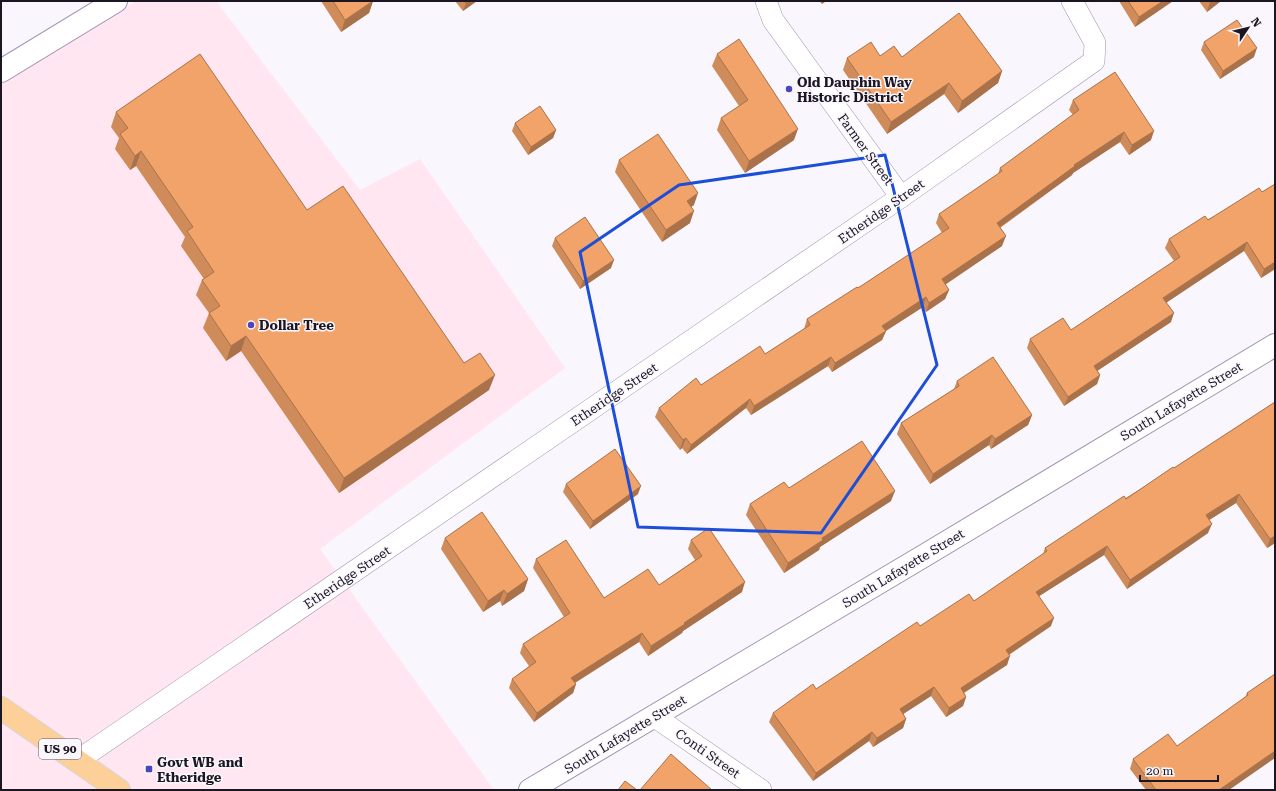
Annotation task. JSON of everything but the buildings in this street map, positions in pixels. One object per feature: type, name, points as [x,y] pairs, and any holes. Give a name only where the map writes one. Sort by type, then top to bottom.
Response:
[{"type":"main road","name":"US 90","points":[[1,708],[119,790]]},
{"type":"street","points":[[1,71],[116,1]]},
{"type":"street","name":"Farmer Street","points":[[766,1],[773,20],[901,197]]},
{"type":"street","name":"Etheridge Street","points":[[77,761],[901,197],[1094,61],[1095,43],[1072,1]]},
{"type":"street","name":"South Lafayette Street","points":[[530,790],[655,717],[1275,345]]},
{"type":"street","name":"Conti Street","points":[[655,717],[761,790]]},
{"type":"highlighted area","points":[[885,155],[937,365],[821,533],[638,527],[580,252],[679,185]]},
{"type":"shaded area","points":[[136,1],[216,1],[360,190],[420,159],[565,368],[320,549],[494,790],[1,790],[1,84]]},
{"type":"place","name":"Old Dauphin Way Historic District","points":[[789,89]]},
{"type":"place","name":"Dollar Tree","points":[[251,325]]},
{"type":"place","name":"Govt WB and Etheridge","points":[[149,769]]}]
